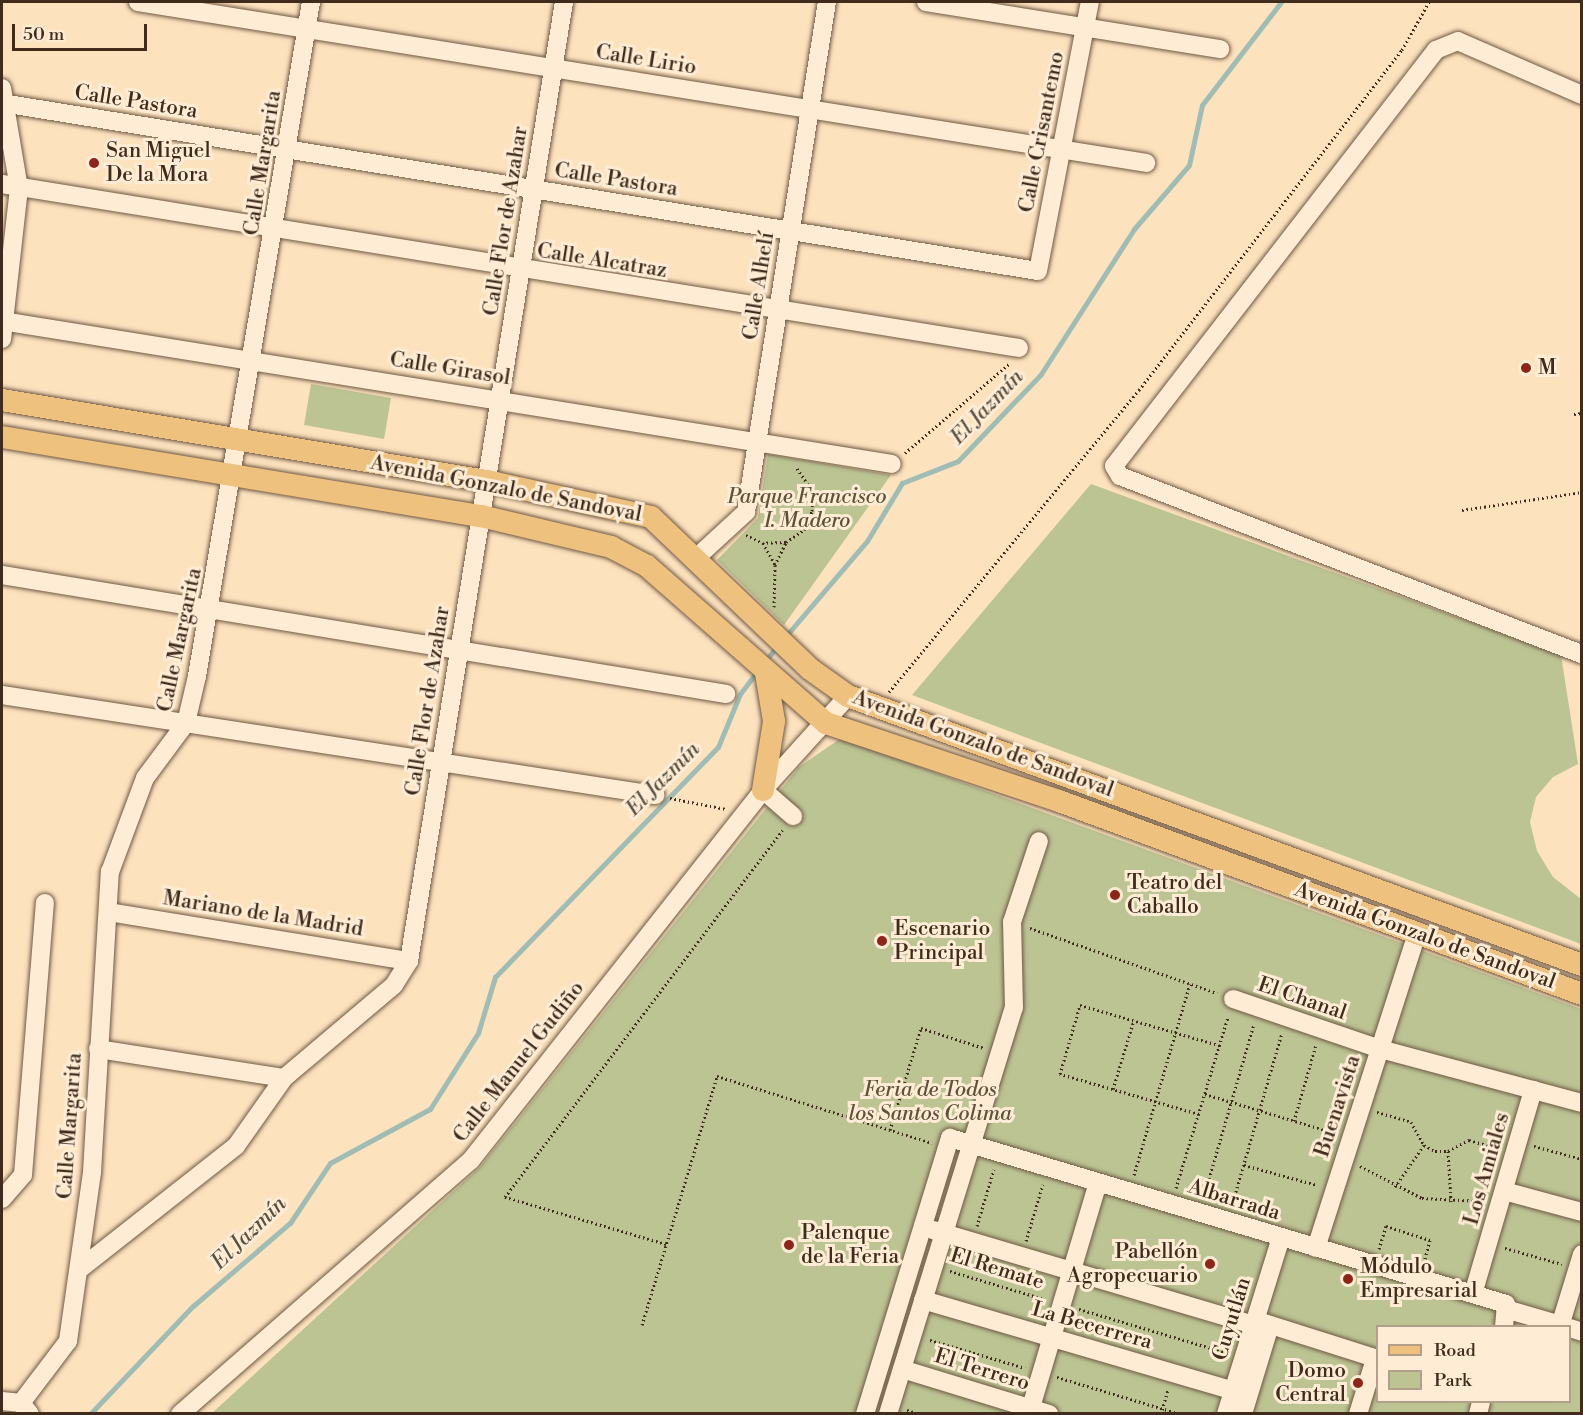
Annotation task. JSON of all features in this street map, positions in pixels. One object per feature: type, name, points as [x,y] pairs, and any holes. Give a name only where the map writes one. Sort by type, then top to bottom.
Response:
[{"type":"main road","name":"Avenida Gonzalo de Sandoval","points":[[2,400],[487,481],[651,517],[773,626],[789,650],[848,696],[1581,965]]},
{"type":"main road","name":"Avenida Gonzalo de Sandoval","points":[[2,437],[234,479],[481,516],[611,547],[647,566],[760,668],[826,723],[1059,801],[1581,994]]},
{"type":"main road","points":[[760,668],[774,721],[763,790]]},
{"type":"street","name":"Calle Lirio","points":[[138,2],[1146,163]]},
{"type":"street","name":"Calle Margarita","points":[[26,1408],[68,1341],[81,1268],[109,912],[110,872],[145,778],[186,723],[212,609],[311,2]]},
{"type":"street","name":"Calle Flor de Azahar","points":[[81,1268],[236,1146],[284,1078],[387,991],[409,961],[564,2]]},
{"type":"street","name":"Calle Alhelí","points":[[697,557],[746,512],[827,2]]},
{"type":"street","points":[[927,2],[1220,49]]},
{"type":"street","name":"Calle Crisantemo","points":[[1038,271],[1090,2]]},
{"type":"street","points":[[1581,95],[1458,40],[1436,50],[1114,466],[1120,476],[1581,654]]},
{"type":"street","points":[[2,327],[10,186],[5,96]]},
{"type":"street","name":"Calle Pastora","points":[[5,96],[288,149],[1038,271]]},
{"type":"street","name":"Calle Alcatraz","points":[[10,186],[778,313],[1019,348]]},
{"type":"street","name":"Calle Girasol","points":[[2,327],[253,361],[757,440],[892,464]]},
{"type":"street","points":[[2,575],[726,694]]},
{"type":"street","points":[[2,695],[655,795]]},
{"type":"street","name":"Calle Manuel Gudiño","points":[[180,1413],[471,1160],[745,812],[848,696]]},
{"type":"street","points":[[763,790],[793,816]]},
{"type":"street","points":[[888,1413],[1014,1008],[1012,922],[1039,841]]},
{"type":"street","points":[[2,1199],[23,1175],[45,903]]},
{"type":"street","name":"Mariano de la Madrid","points":[[109,912],[409,961]]},
{"type":"street","name":"Buenavista","points":[[1316,1248],[1414,943]]},
{"type":"street","name":"El Chanal","points":[[1233,999],[1380,1049],[1581,1103]]},
{"type":"street","points":[[98,1049],[284,1078]]},
{"type":"street","name":"Los Amiales","points":[[1473,1294],[1533,1090]]},
{"type":"street","points":[[865,1413],[948,1143]]},
{"type":"street","name":"Albarrada","points":[[948,1143],[971,1145],[1048,1167],[1473,1294],[1506,1314],[1556,1325]]},
{"type":"street","points":[[1029,1411],[1098,1183]]},
{"type":"street","points":[[1504,1191],[1581,1212]]},
{"type":"street","points":[[922,1227],[1376,1359],[1358,1413]]},
{"type":"street","name":"Cuyutlán","points":[[1226,1413],[1241,1392],[1281,1237]]},
{"type":"street","points":[[1565,1325],[1579,1261]]},
{"type":"street","name":"La Becerrera","points":[[923,1300],[1241,1392]]},
{"type":"street","name":"Cuyutlán","points":[[1243,1413],[1241,1392],[1244,1358],[1259,1324]]},
{"type":"street","name":"El Terrero","points":[[902,1369],[1029,1411],[1049,1413]]},
{"type":"street","points":[[2,1401],[26,1408]]},
{"type":"path","points":[[876,708],[1139,390],[1402,50],[1429,2]]},
{"type":"path","points":[[892,464],[1000,376],[1019,348]]},
{"type":"path","points":[[1574,414],[1581,413]]},
{"type":"path","points":[[773,626],[775,565],[786,542],[804,530],[812,511],[813,492],[790,462]]},
{"type":"path","points":[[1462,510],[1581,492]]},
{"type":"path","points":[[746,536],[763,543],[786,542]]},
{"type":"path","points":[[763,543],[775,565]]},
{"type":"path","points":[[682,800],[745,812]]},
{"type":"path","points":[[666,1244],[505,1197],[793,816]]},
{"type":"path","name":"El Chanal","points":[[1012,922],[1233,999]]},
{"type":"path","points":[[1129,1192],[1190,984]]},
{"type":"path","points":[[1171,1204],[1233,999]]},
{"type":"path","points":[[1198,1114],[1060,1074],[1080,1005],[1219,1045]]},
{"type":"path","points":[[1199,1212],[1259,1007]]},
{"type":"path","points":[[1227,1221],[1286,1017]]},
{"type":"path","points":[[1113,1089],[1134,1020]]},
{"type":"path","points":[[890,1130],[921,1028],[1000,1053]]},
{"type":"path","points":[[1294,1121],[1321,1029]]},
{"type":"path","points":[[642,1325],[717,1076],[890,1130],[948,1143]]},
{"type":"path","points":[[1204,1094],[1352,1138]]},
{"type":"path","points":[[1361,1108],[1411,1122],[1424,1145],[1448,1151],[1469,1140],[1581,1159]]},
{"type":"path","points":[[1395,1187],[1424,1145]]},
{"type":"path","points":[[1448,1151],[1451,1202]]},
{"type":"path","points":[[972,1242],[999,1153]]},
{"type":"path","points":[[1244,1165],[1335,1190]]},
{"type":"path","points":[[1022,1256],[1048,1167]]},
{"type":"path","points":[[1376,1170],[1395,1187],[1451,1202],[1472,1198]]},
{"type":"path","points":[[1374,1265],[1386,1226],[1430,1240],[1418,1278]]},
{"type":"path","points":[[1488,1243],[1579,1261]]},
{"type":"path","name":"El Remate","points":[[934,1266],[1244,1358]]},
{"type":"path","points":[[1161,1413],[1173,1373]]},
{"type":"green space","points":[[311,384],[391,398],[384,439],[304,425]]},
{"type":"green space","name":"Parque Francisco I. Madero","points":[[768,454],[891,475],[784,625],[717,560],[758,518]]},
{"type":"green space","points":[[1091,484],[1561,655],[1578,764],[1553,777],[1536,797],[1530,822],[1537,851],[1553,877],[1581,899],[1581,944],[912,695]]},
{"type":"green space","name":"Feria de Todos los Santos Colima","points":[[841,738],[1581,1009],[1581,1413],[211,1414],[480,1167],[799,767]]},
{"type":"waterway","name":"El Jazmín","points":[[785,637],[867,541],[902,483],[958,461],[1041,374],[1134,229],[1189,165],[1202,105],[1281,2]]},
{"type":"waterway","name":"El Jazmín","points":[[764,663],[777,646]]},
{"type":"waterway","name":"El Jazmín","points":[[90,1414],[193,1306],[290,1223],[330,1163],[430,1109],[478,1033],[495,977],[718,747],[740,694],[758,670]]},
{"type":"place","name":"San Miguel De la Mora","points":[[94,163]]},
{"type":"place","name":"M","points":[[1526,368]]},
{"type":"place","name":"Teatro del Caballo","points":[[1115,895]]},
{"type":"place","name":"Escenario Principal","points":[[882,941]]},
{"type":"place","name":"Palenque de la Feria","points":[[789,1245]]},
{"type":"place","name":"Pabellón Agropecuario","points":[[1210,1264]]},
{"type":"place","name":"Módulo Empresarial","points":[[1348,1279]]},
{"type":"place","name":"Domo Central","points":[[1358,1383]]}]
